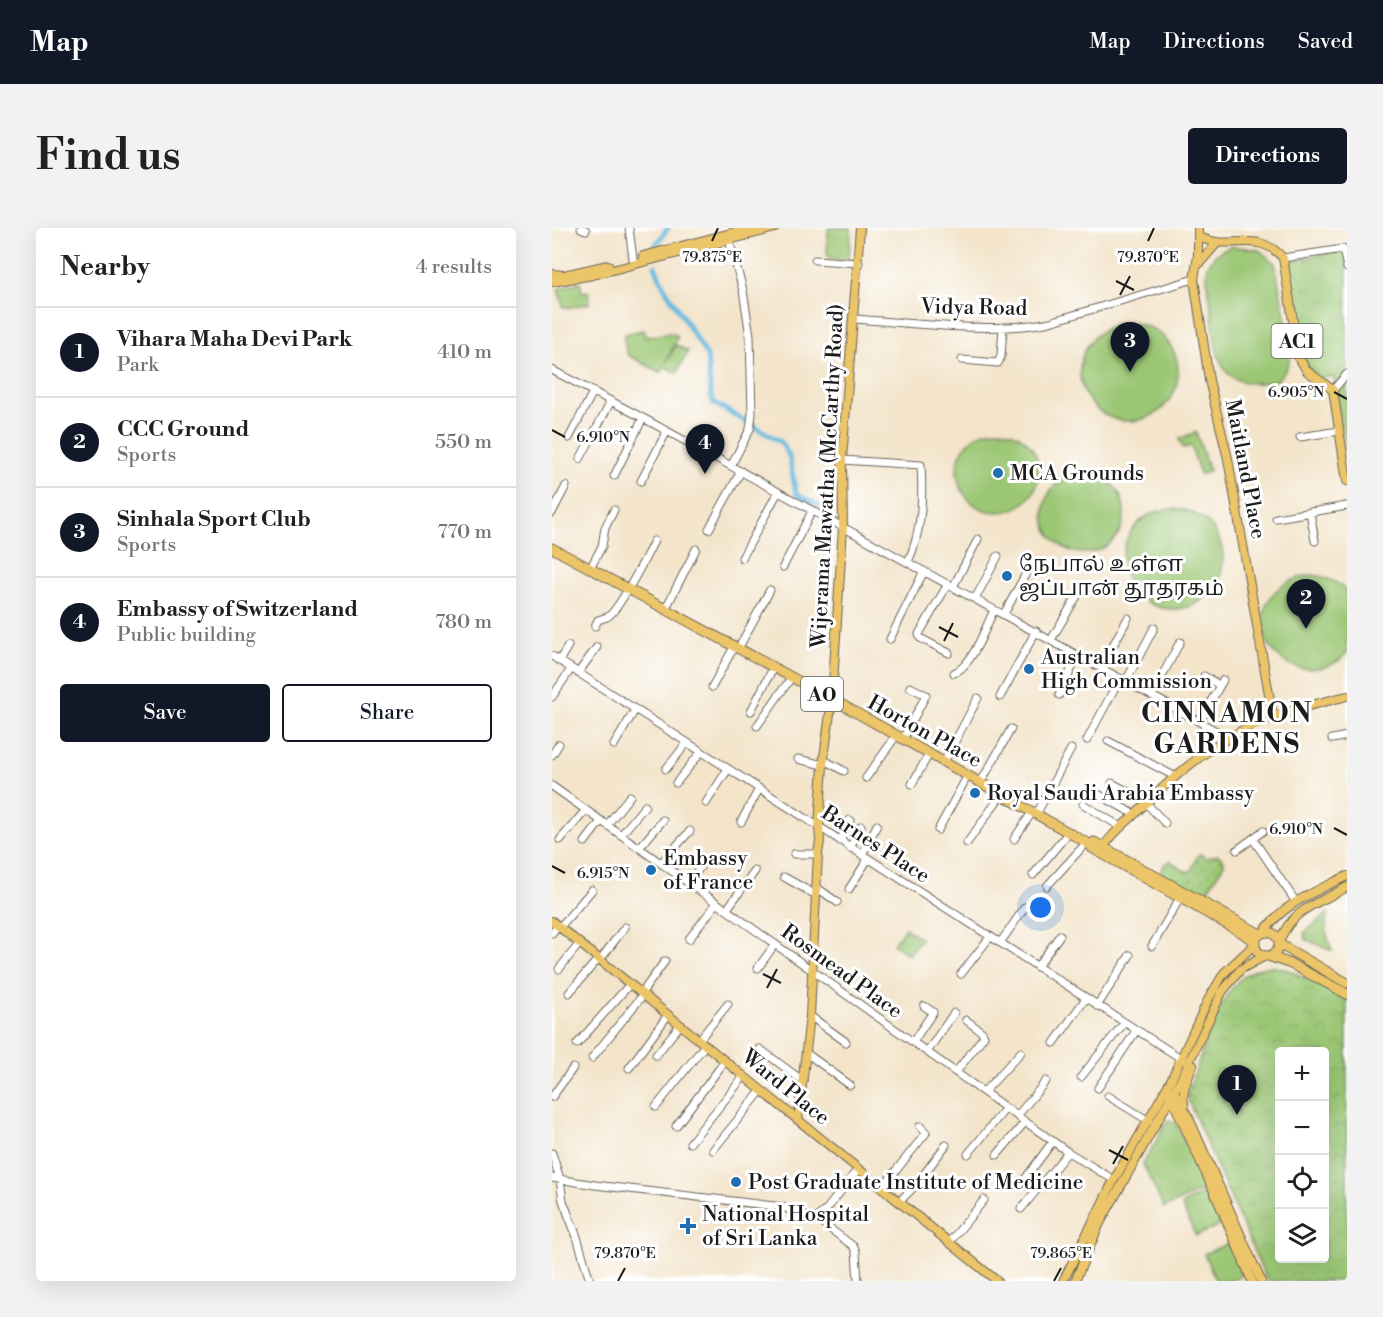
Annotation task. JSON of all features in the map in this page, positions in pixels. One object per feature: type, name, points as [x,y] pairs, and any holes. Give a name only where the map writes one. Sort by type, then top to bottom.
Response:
[{"type":"highway","name":"Horton Place","points":[[552,548],[832,699],[1035,812],[1088,843],[1092,848],[1104,851],[1258,938]]},
{"type":"highway","name":"Horton Place","points":[[1104,851],[1180,898],[1244,934],[1258,938]]},
{"type":"highway","name":"A0","points":[[1347,983],[1279,943],[1275,935],[1258,938],[1258,952],[1291,964],[1347,993]]},
{"type":"highway","points":[[1267,956],[1277,951],[1279,943]]},
{"type":"main road","points":[[552,274],[564,275],[633,259],[750,228]]},
{"type":"main road","points":[[552,282],[591,275],[727,234],[775,228]]},
{"type":"main road","name":"Wijerama Mawatha (McCarthy Road)","points":[[798,1120],[810,1016],[819,827],[832,699],[843,527],[842,460],[860,228]]},
{"type":"main road","points":[[1199,233],[1208,241],[1218,242],[1235,238],[1261,239],[1276,248],[1282,258]]},
{"type":"main road","name":"Maitland Place","points":[[1199,233],[1194,279],[1209,380],[1228,459],[1273,717]]},
{"type":"main road","points":[[1196,269],[1201,260],[1218,242]]},
{"type":"main road","name":"AC1","points":[[1282,258],[1299,358],[1307,371],[1333,390]]},
{"type":"main road","points":[[1333,390],[1347,478]]},
{"type":"main road","points":[[1104,851],[1124,824],[1174,776],[1229,738],[1273,717],[1347,696]]},
{"type":"main road","points":[[1076,1281],[1100,1223],[1163,1112],[1182,1059],[1208,1000],[1224,973],[1274,919],[1296,902],[1347,876]]},
{"type":"main road","points":[[1279,943],[1288,923],[1305,908],[1347,887]]},
{"type":"main road","name":"Ward Place","points":[[557,924],[997,1281]]},
{"type":"main road","points":[[1063,1281],[1114,1180],[1200,1041],[1215,1003],[1229,980],[1241,969],[1267,956]]},
{"type":"main road","points":[[1200,1041],[1198,1053],[1183,1092],[1184,1117],[1252,1281]]},
{"type":"main road","points":[[1170,1091],[1261,1281]]},
{"type":"main road","points":[[1163,1112],[1184,1117]]},
{"type":"street","points":[[628,228],[633,259]]},
{"type":"street","points":[[727,234],[743,290],[750,336],[751,426],[731,466]]},
{"type":"street","points":[[1282,258],[1345,248],[1347,268]]},
{"type":"street","points":[[815,260],[858,263]]},
{"type":"street","name":"Vidya Road","points":[[854,319],[1027,327],[1194,279]]},
{"type":"street","points":[[962,360],[998,363],[1001,356],[1003,327]]},
{"type":"street","points":[[552,370],[1229,738]]},
{"type":"street","points":[[1333,390],[1347,374]]},
{"type":"street","points":[[569,438],[593,392]]},
{"type":"street","points":[[580,459],[611,401]]},
{"type":"street","points":[[614,477],[643,418]]},
{"type":"street","points":[[641,481],[667,431]]},
{"type":"street","points":[[1300,437],[1339,431]]},
{"type":"street","points":[[842,460],[921,465],[923,499],[916,544],[908,562]]},
{"type":"street","points":[[709,529],[741,471]]},
{"type":"street","points":[[552,513],[566,486]]},
{"type":"street","points":[[742,558],[778,492]]},
{"type":"street","points":[[1276,518],[1347,506]]},
{"type":"street","points":[[590,569],[602,546],[605,528],[615,510]]},
{"type":"street","points":[[783,567],[812,511]]},
{"type":"street","points":[[1310,512],[1315,541]]},
{"type":"street","points":[[949,653],[920,638],[919,634],[978,539]]},
{"type":"street","points":[[595,626],[598,620],[608,617],[628,589],[654,541]]},
{"type":"street","points":[[665,610],[696,549]]},
{"type":"street","points":[[975,599],[998,556]]},
{"type":"street","points":[[1004,614],[1030,566]]},
{"type":"street","points":[[890,639],[924,571]]},
{"type":"street","points":[[1051,640],[1083,586]]},
{"type":"street","points":[[711,687],[770,590]]},
{"type":"street","points":[[954,673],[961,670],[968,661],[994,610]]},
{"type":"street","points":[[1101,667],[1128,618]]},
{"type":"street","points":[[1087,740],[1154,628]]},
{"type":"street","points":[[1000,697],[1036,632]]},
{"type":"street","points":[[1152,695],[1180,642]]},
{"type":"street","points":[[559,661],[568,646]]},
{"type":"street","points":[[552,697],[597,647]]},
{"type":"street","points":[[1059,695],[1078,655]]},
{"type":"street","name":"Barnes Place","points":[[552,656],[1182,1059]]},
{"type":"street","points":[[751,711],[773,668]]},
{"type":"street","points":[[1200,721],[1221,683],[1204,676]]},
{"type":"street","points":[[757,726],[791,678]]},
{"type":"street","points":[[866,778],[900,738],[926,695],[910,687]]},
{"type":"street","points":[[944,762],[978,698]]},
{"type":"street","points":[[614,745],[635,710]]},
{"type":"street","points":[[981,782],[1011,729]]},
{"type":"street","points":[[1332,739],[1347,736]]},
{"type":"street","points":[[1108,741],[1174,776]]},
{"type":"street","points":[[666,769],[687,742]]},
{"type":"street","points":[[552,755],[560,744]]},
{"type":"street","points":[[1014,839],[1035,812],[1071,749]]},
{"type":"street","points":[[676,783],[701,752]]},
{"type":"street","points":[[912,784],[929,754]]},
{"type":"street","points":[[798,759],[824,763],[844,771]]},
{"type":"street","points":[[706,803],[728,769]]},
{"type":"street","points":[[938,830],[968,775]]},
{"type":"street","points":[[1112,783],[1146,802],[1165,823]]},
{"type":"street","name":"Rosmead Place","points":[[552,786],[1053,1142],[1114,1180]]},
{"type":"street","points":[[741,822],[759,789]]},
{"type":"street","points":[[1096,793],[1134,814]]},
{"type":"street","points":[[967,843],[1002,794]]},
{"type":"street","points":[[585,842],[630,796]]},
{"type":"street","points":[[1083,804],[1124,824]]},
{"type":"street","points":[[621,835],[645,806]]},
{"type":"street","points":[[560,840],[586,810]]},
{"type":"street","points":[[640,847],[663,820]]},
{"type":"street","points":[[840,841],[850,820]]},
{"type":"street","points":[[849,889],[865,857],[877,825]]},
{"type":"street","points":[[850,848],[861,826]]},
{"type":"street","points":[[661,863],[690,831]]},
{"type":"street","points":[[1237,850],[1263,831]]},
{"type":"street","points":[[1033,875],[1069,832]]},
{"type":"street","points":[[1253,838],[1296,902]]},
{"type":"street","points":[[1047,886],[1088,843]]},
{"type":"street","points":[[794,854],[818,854]]},
{"type":"street","points":[[689,883],[703,863]]},
{"type":"street","points":[[726,909],[755,871]]},
{"type":"street","points":[[784,877],[837,902]]},
{"type":"street","points":[[552,933],[557,924],[592,890]]},
{"type":"street","points":[[1152,946],[1180,898]]},
{"type":"street","points":[[689,939],[717,903]]},
{"type":"street","points":[[1000,943],[1025,907]]},
{"type":"street","points":[[569,993],[625,927]]},
{"type":"street","points":[[1037,967],[1060,935]]},
{"type":"street","points":[[962,974],[990,937]]},
{"type":"street","points":[[559,969],[580,943]]},
{"type":"street","points":[[758,968],[775,944]]},
{"type":"street","points":[[1097,1006],[1130,955]]},
{"type":"street","points":[[592,1058],[665,961]]},
{"type":"street","points":[[578,1044],[630,984]]},
{"type":"street","points":[[1054,1043],[1086,999]]},
{"type":"street","points":[[656,1107],[728,1004]]},
{"type":"street","points":[[913,1042],[933,1012],[924,1006]]},
{"type":"street","points":[[927,1052],[954,1013]]},
{"type":"street","points":[[629,1068],[668,1015]]},
{"type":"street","points":[[810,1016],[846,1042]]},
{"type":"street","points":[[956,1072],[984,1036],[966,1020]]},
{"type":"street","points":[[1081,1077],[1124,1023]]},
{"type":"street","points":[[656,1055],[680,1025]]},
{"type":"street","points":[[1098,1088],[1136,1031]]},
{"type":"street","points":[[760,1049],[803,1081]]},
{"type":"street","points":[[984,1092],[1021,1052]]},
{"type":"street","points":[[806,1053],[850,1085]]},
{"type":"street","points":[[676,1126],[725,1061]]},
{"type":"street","points":[[552,1097],[573,1068]]},
{"type":"street","points":[[690,1143],[744,1076]]},
{"type":"street","points":[[1017,1116],[1046,1081]]},
{"type":"street","points":[[713,1150],[761,1091]]},
{"type":"street","points":[[1108,1096],[1149,1121]]},
{"type":"street","points":[[968,1154],[1006,1108]]},
{"type":"street","points":[[997,1155],[1025,1122]]},
{"type":"street","points":[[882,1188],[926,1133],[920,1126]]},
{"type":"street","points":[[1025,1179],[1053,1142]]},
{"type":"street","points":[[899,1202],[915,1186],[946,1145]]},
{"type":"street","points":[[1021,1209],[1068,1152]]},
{"type":"street","points":[[552,1153],[560,1179],[563,1201],[590,1281]]},
{"type":"street","points":[[552,1178],[783,1207],[810,1220],[817,1219],[858,1169]]},
{"type":"street","points":[[950,1243],[984,1200]]},
{"type":"street","points":[[817,1219],[853,1246],[856,1252],[858,1281]]},
{"type":"green space","points":[[828,228],[851,228],[849,261],[829,258],[827,254]]},
{"type":"green space","points":[[1232,246],[1259,250],[1275,264],[1292,353],[1286,369],[1278,380],[1258,383],[1242,382],[1231,376],[1223,367],[1218,355],[1207,270],[1215,256]]},
{"type":"green space","points":[[1347,249],[1347,459],[1334,377],[1321,378],[1307,368],[1286,262]]},
{"type":"green space","points":[[580,282],[582,292],[588,291],[590,303],[563,307],[558,289]]},
{"type":"green space","points":[[1129,323],[1148,326],[1164,337],[1175,353],[1178,372],[1175,391],[1164,407],[1148,418],[1129,421],[1110,418],[1094,407],[1083,391],[1080,372],[1083,353],[1094,337],[1110,326]]},
{"type":"green space","points":[[644,330],[645,337],[671,333],[678,336],[666,363],[676,345],[688,351],[677,373],[664,366],[662,372],[659,372],[628,355],[624,341],[625,334]]},
{"type":"green space","name":"MCA Grounds","points":[[998,430],[1014,434],[1027,442],[1035,455],[1039,471],[1035,487],[1027,500],[1014,508],[998,512],[982,508],[969,500],[961,487],[957,471],[961,455],[969,442],[982,434]]},
{"type":"green space","points":[[1196,432],[1209,471],[1200,474],[1191,446],[1183,448],[1179,439]]},
{"type":"green space","points":[[1076,473],[1092,473],[1113,484],[1124,505],[1124,521],[1113,542],[1092,553],[1076,553],[1062,547],[1050,535],[1044,521],[1044,505],[1050,491],[1062,479]]},
{"type":"green space","points":[[1173,509],[1201,517],[1215,531],[1223,559],[1215,587],[1201,601],[1173,609],[1145,601],[1131,587],[1123,559],[1131,531],[1145,517]]},
{"type":"green space","points":[[1312,575],[1331,580],[1347,592],[1347,653],[1338,661],[1319,668],[1298,667],[1281,659],[1270,646],[1264,629],[1264,612],[1272,596],[1288,583]]},
{"type":"green space","points":[[1201,854],[1206,858],[1218,855],[1224,860],[1224,864],[1201,901],[1159,877],[1163,866],[1170,861],[1190,872],[1198,855]]},
{"type":"green space","points":[[1329,912],[1326,931],[1332,951],[1305,939],[1304,933]]},
{"type":"green space","points":[[905,928],[921,939],[909,955],[893,944]]},
{"type":"green space","points":[[1272,966],[1291,971],[1347,1000],[1347,1281],[1267,1281],[1188,1100],[1188,1092],[1203,1049],[1222,1004],[1238,981],[1254,970]]},
{"type":"green space","points":[[1168,1120],[1176,1123],[1205,1189],[1164,1208],[1143,1164]]},
{"type":"green space","points":[[1205,1193],[1221,1225],[1196,1236],[1182,1206]]},
{"type":"green space","points":[[1229,1243],[1243,1275],[1230,1281],[1216,1281],[1204,1254]]},
{"type":"waterway","points":[[654,247],[668,228]]},
{"type":"waterway","points":[[655,266],[663,285],[707,356],[711,396],[714,403],[781,442],[789,456],[796,493],[826,509]]},
{"type":"place","name":"Sinhala Sport Club","points":[[1130,372]]},
{"type":"place","name":"MCA Grounds","points":[[998,473]]},
{"type":"place","name":"Embassy of Switzerland","points":[[705,474]]},
{"type":"place","name":"நேபால் உள்ள ஜப்பான் தூதரகம்","points":[[1007,576]]},
{"type":"place","name":"CCC Ground","points":[[1306,629]]},
{"type":"place","name":"Australian High Commission","points":[[1029,669]]},
{"type":"place","name":"Royal Saudi Arabia Embassy","points":[[975,793]]},
{"type":"place","name":"Embassy of France","points":[[651,870]]},
{"type":"place","name":"Vihara Maha Devi Park","points":[[1237,1115]]},
{"type":"place","name":"Post Graduate Institute of Medicine","points":[[736,1182]]},
{"type":"place","name":"National Hospital of Sri Lanka","points":[[688,1226]]},
{"type":"district","name":"CINNAMON GARDENS","points":[[1227,728]]}]
